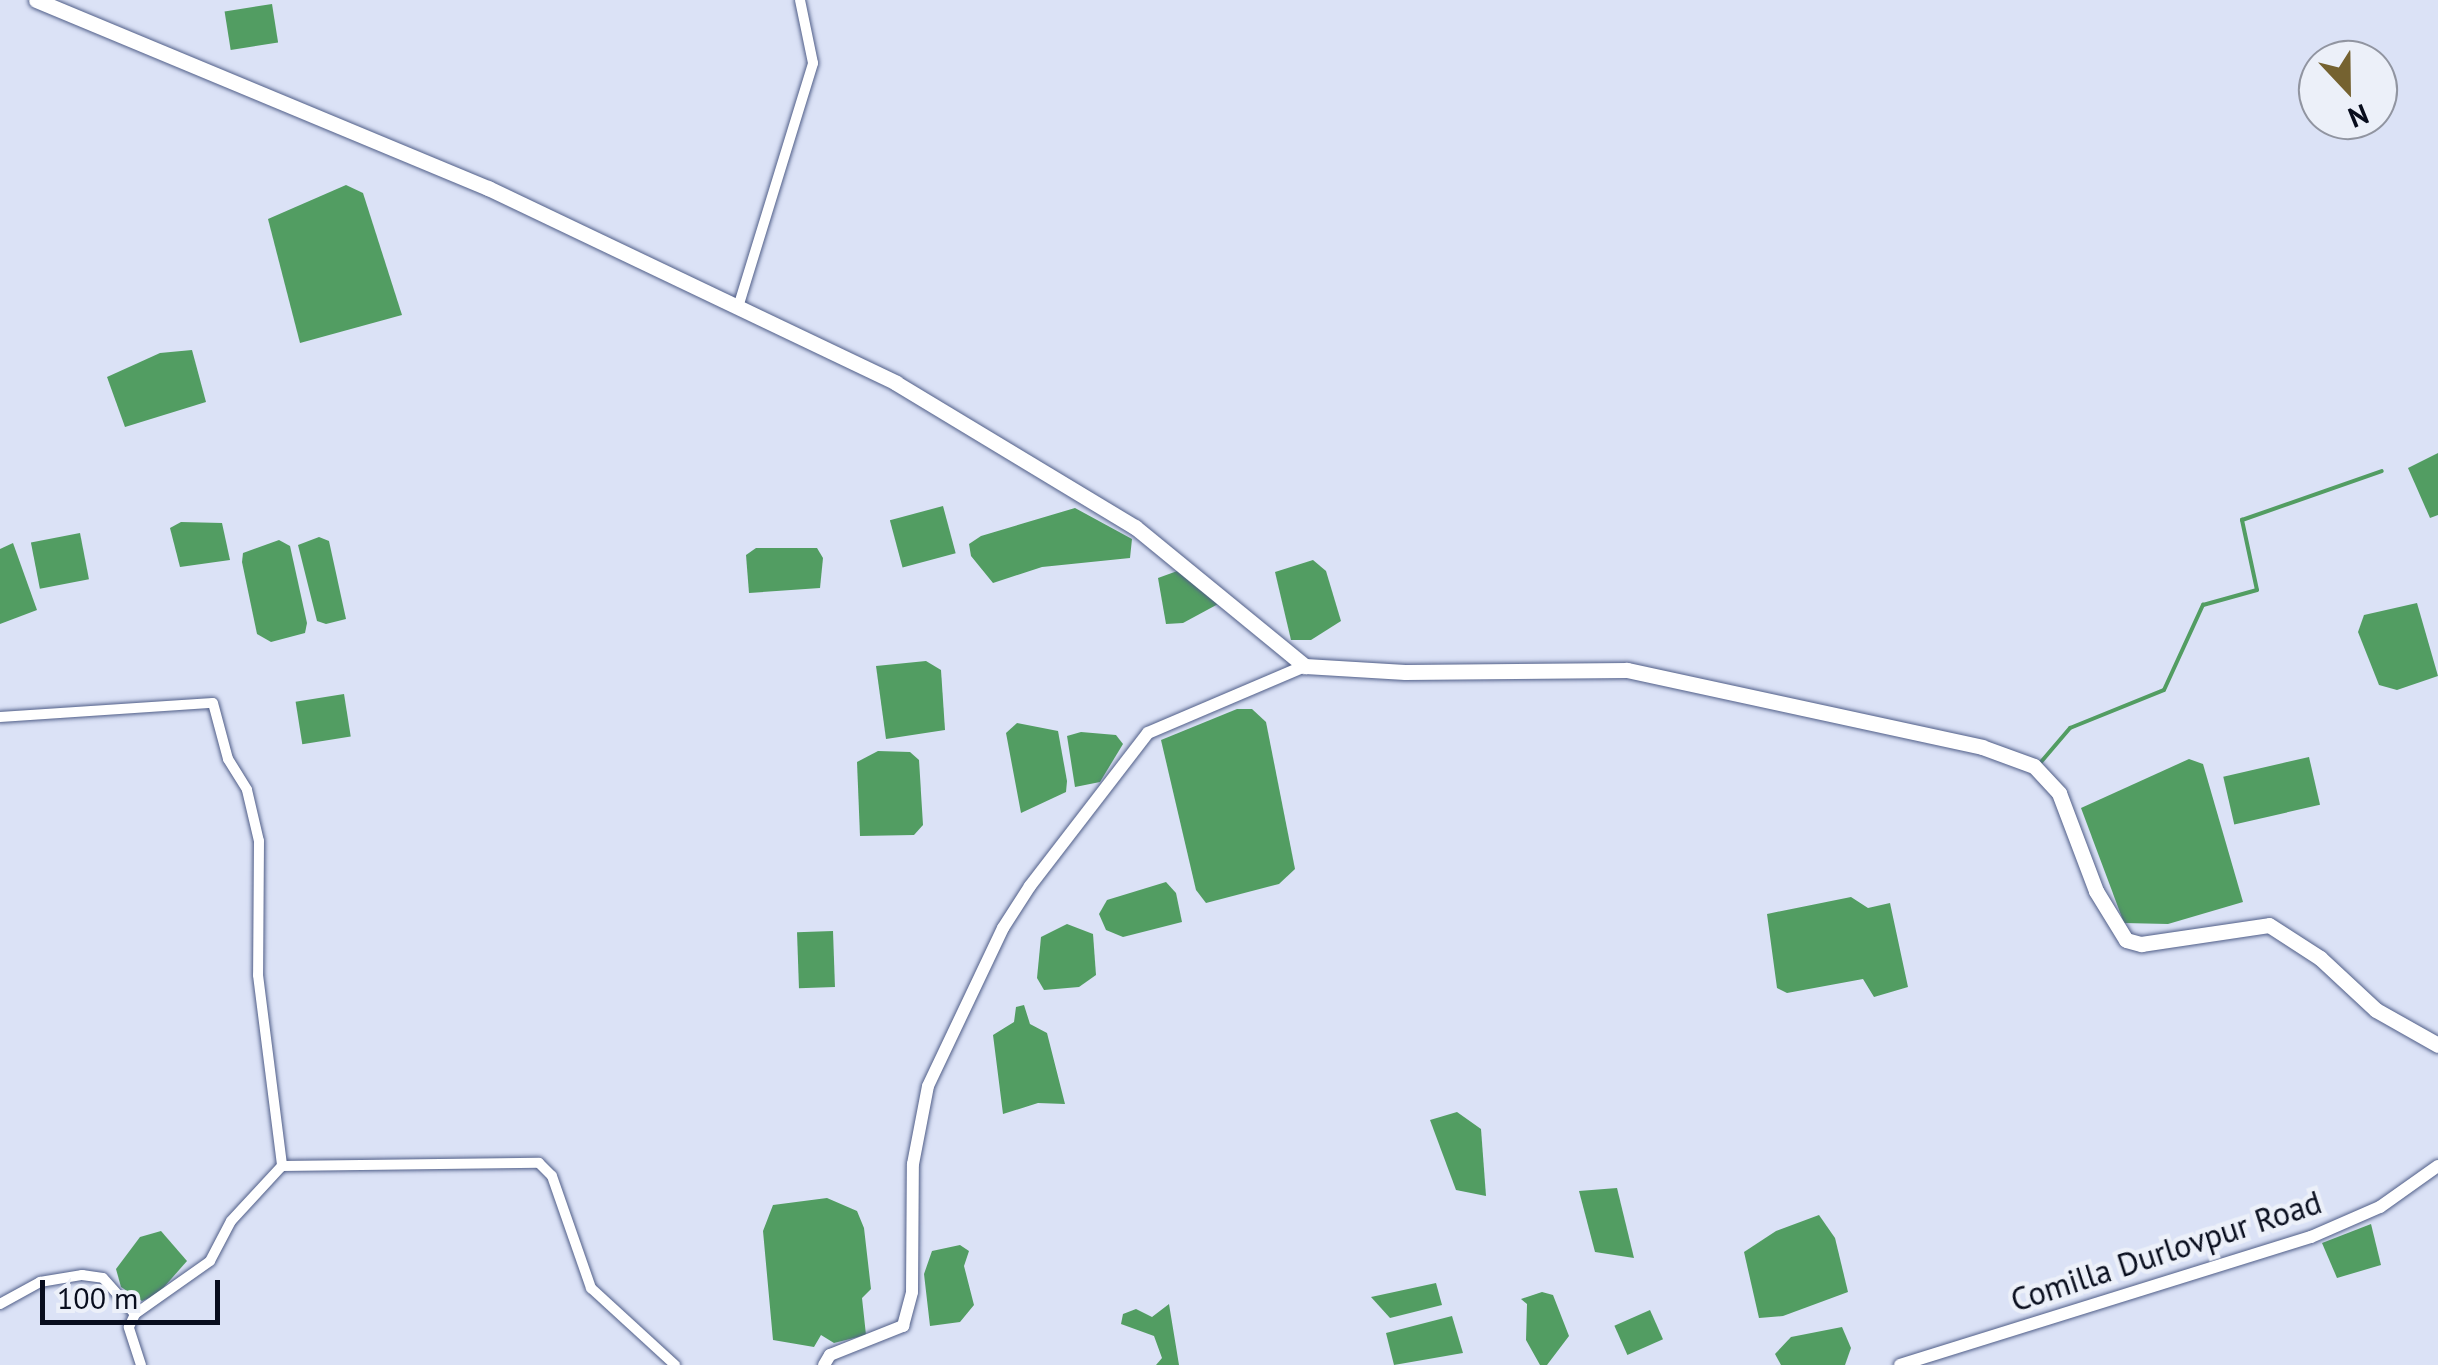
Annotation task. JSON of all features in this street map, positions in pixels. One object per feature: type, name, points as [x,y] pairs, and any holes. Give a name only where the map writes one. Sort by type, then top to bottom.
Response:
[{"type":"main road","points":[[36,0],[488,188],[739,304],[896,383],[1135,527],[1305,666],[1405,672],[1626,670],[1982,747],[2034,766],[2058,792],[2096,891],[2126,940],[2141,944],[2269,925],[2320,958],[2376,1010],[2438,1046]]},
{"type":"street","points":[[739,304],[812,63],[800,0]]},
{"type":"street","points":[[824,1365],[830,1355],[903,1326],[912,1292],[913,1164],[928,1086],[1003,928],[1148,734],[1305,666]]},
{"type":"street","points":[[0,717],[213,703],[228,759],[247,790],[259,841],[258,975],[282,1166]]},
{"type":"street","points":[[142,1365],[129,1327],[136,1314],[210,1260],[231,1222],[282,1166],[543,1164],[592,1288],[675,1365]]},
{"type":"street","name":"Comilla Durlovpur Road","points":[[1900,1365],[2312,1237],[2380,1207],[2438,1166]]},
{"type":"street","points":[[0,1304],[40,1282],[82,1275],[103,1278],[136,1314]]},
{"type":"shaded area","points":[[272,4],[278,43],[231,50],[225,12]]},
{"type":"shaded area","points":[[346,185],[363,193],[402,315],[300,343],[268,219]]},
{"type":"shaded area","points":[[192,350],[206,402],[125,427],[107,377],[160,353]]},
{"type":"shaded area","points":[[2438,453],[2438,515],[2430,518],[2408,468]]},
{"type":"shaded area","points":[[943,506],[956,553],[903,568],[890,520]]},
{"type":"shaded area","points":[[1075,508],[1132,539],[1130,558],[1042,567],[993,583],[971,556],[969,544],[981,536]]},
{"type":"shaded area","points":[[181,522],[222,523],[230,560],[180,567],[170,528]]},
{"type":"shaded area","points":[[80,533],[89,579],[40,589],[31,543]]},
{"type":"shaded area","points":[[319,537],[329,541],[346,619],[326,624],[317,621],[298,545]]},
{"type":"shaded area","points":[[279,540],[290,546],[307,623],[305,633],[271,642],[257,634],[242,562],[243,553]]},
{"type":"shaded area","points":[[13,543],[37,610],[0,624],[0,549]]},
{"type":"shaded area","points":[[756,548],[817,548],[823,558],[820,588],[749,593],[746,555]]},
{"type":"shaded area","points":[[1313,560],[1326,571],[1341,621],[1311,640],[1291,640],[1275,572]]},
{"type":"shaded area","points":[[1180,570],[1220,603],[1183,623],[1166,624],[1158,578]]},
{"type":"shaded area","points":[[2417,603],[2438,676],[2397,690],[2379,685],[2358,632],[2364,615]]},
{"type":"shaded area","points":[[926,661],[941,670],[945,730],[886,739],[876,666]]},
{"type":"shaded area","points":[[344,694],[351,736],[302,744],[296,702]]},
{"type":"shaded area","points":[[1237,709],[1252,709],[1266,722],[1295,869],[1279,884],[1206,903],[1196,890],[1161,740]]},
{"type":"shaded area","points":[[1017,723],[1058,731],[1067,781],[1066,792],[1021,813],[1006,733]]},
{"type":"shaded area","points":[[1081,732],[1116,735],[1123,744],[1100,782],[1075,787],[1067,736]]},
{"type":"shaded area","points":[[878,751],[910,752],[919,760],[923,825],[914,835],[860,836],[857,762]]},
{"type":"shaded area","points":[[2309,757],[2320,805],[2234,825],[2223,777]]},
{"type":"shaded area","points":[[2189,759],[2203,764],[2243,902],[2168,924],[2124,923],[2081,808]]},
{"type":"shaded area","points":[[1166,882],[1176,893],[1182,922],[1123,937],[1106,930],[1099,914],[1107,900]]},
{"type":"shaded area","points":[[1851,897],[1868,908],[1890,903],[1908,987],[1874,997],[1863,979],[1787,993],[1777,988],[1767,914]]},
{"type":"shaded area","points":[[1067,924],[1093,934],[1096,975],[1079,987],[1044,990],[1037,978],[1041,937]]},
{"type":"shaded area","points":[[833,931],[835,987],[799,988],[797,932]]},
{"type":"shaded area","points":[[1024,1005],[1030,1024],[1047,1033],[1065,1104],[1038,1103],[1003,1114],[993,1035],[1014,1022],[1016,1007]]},
{"type":"shaded area","points":[[1457,1112],[1481,1129],[1486,1196],[1456,1190],[1430,1120]]},
{"type":"shaded area","points":[[1617,1188],[1634,1258],[1595,1252],[1579,1191]]},
{"type":"shaded area","points":[[827,1198],[857,1211],[864,1228],[871,1289],[862,1298],[866,1335],[834,1343],[821,1335],[814,1347],[773,1340],[763,1231],[773,1205]]},
{"type":"shaded area","points":[[1819,1215],[1835,1238],[1848,1292],[1783,1316],[1759,1318],[1744,1252],[1776,1231]]},
{"type":"shaded area","points":[[2371,1224],[2381,1265],[2337,1278],[2322,1243]]},
{"type":"shaded area","points":[[161,1231],[187,1261],[157,1295],[142,1301],[121,1287],[116,1269],[140,1237]]},
{"type":"shaded area","points":[[960,1245],[969,1251],[964,1266],[974,1305],[960,1322],[930,1326],[924,1274],[932,1251]]},
{"type":"shaded area","points":[[1436,1283],[1442,1305],[1390,1318],[1371,1297]]},
{"type":"shaded area","points":[[1542,1292],[1553,1295],[1569,1336],[1547,1365],[1540,1365],[1526,1340],[1527,1304],[1521,1299]]},
{"type":"shaded area","points":[[1169,1304],[1179,1365],[1156,1365],[1162,1358],[1154,1336],[1121,1324],[1123,1314],[1136,1309],[1152,1317]]},
{"type":"shaded area","points":[[1650,1310],[1663,1339],[1627,1355],[1614,1326]]},
{"type":"shaded area","points":[[1452,1316],[1463,1353],[1394,1365],[1386,1333]]},
{"type":"shaded area","points":[[1842,1327],[1851,1348],[1845,1365],[1781,1365],[1775,1354],[1791,1337]]},
{"type":"waterway","points":[[2041,762],[2070,728],[2164,690],[2203,605],[2257,590],[2242,520],[2382,471]]}]
